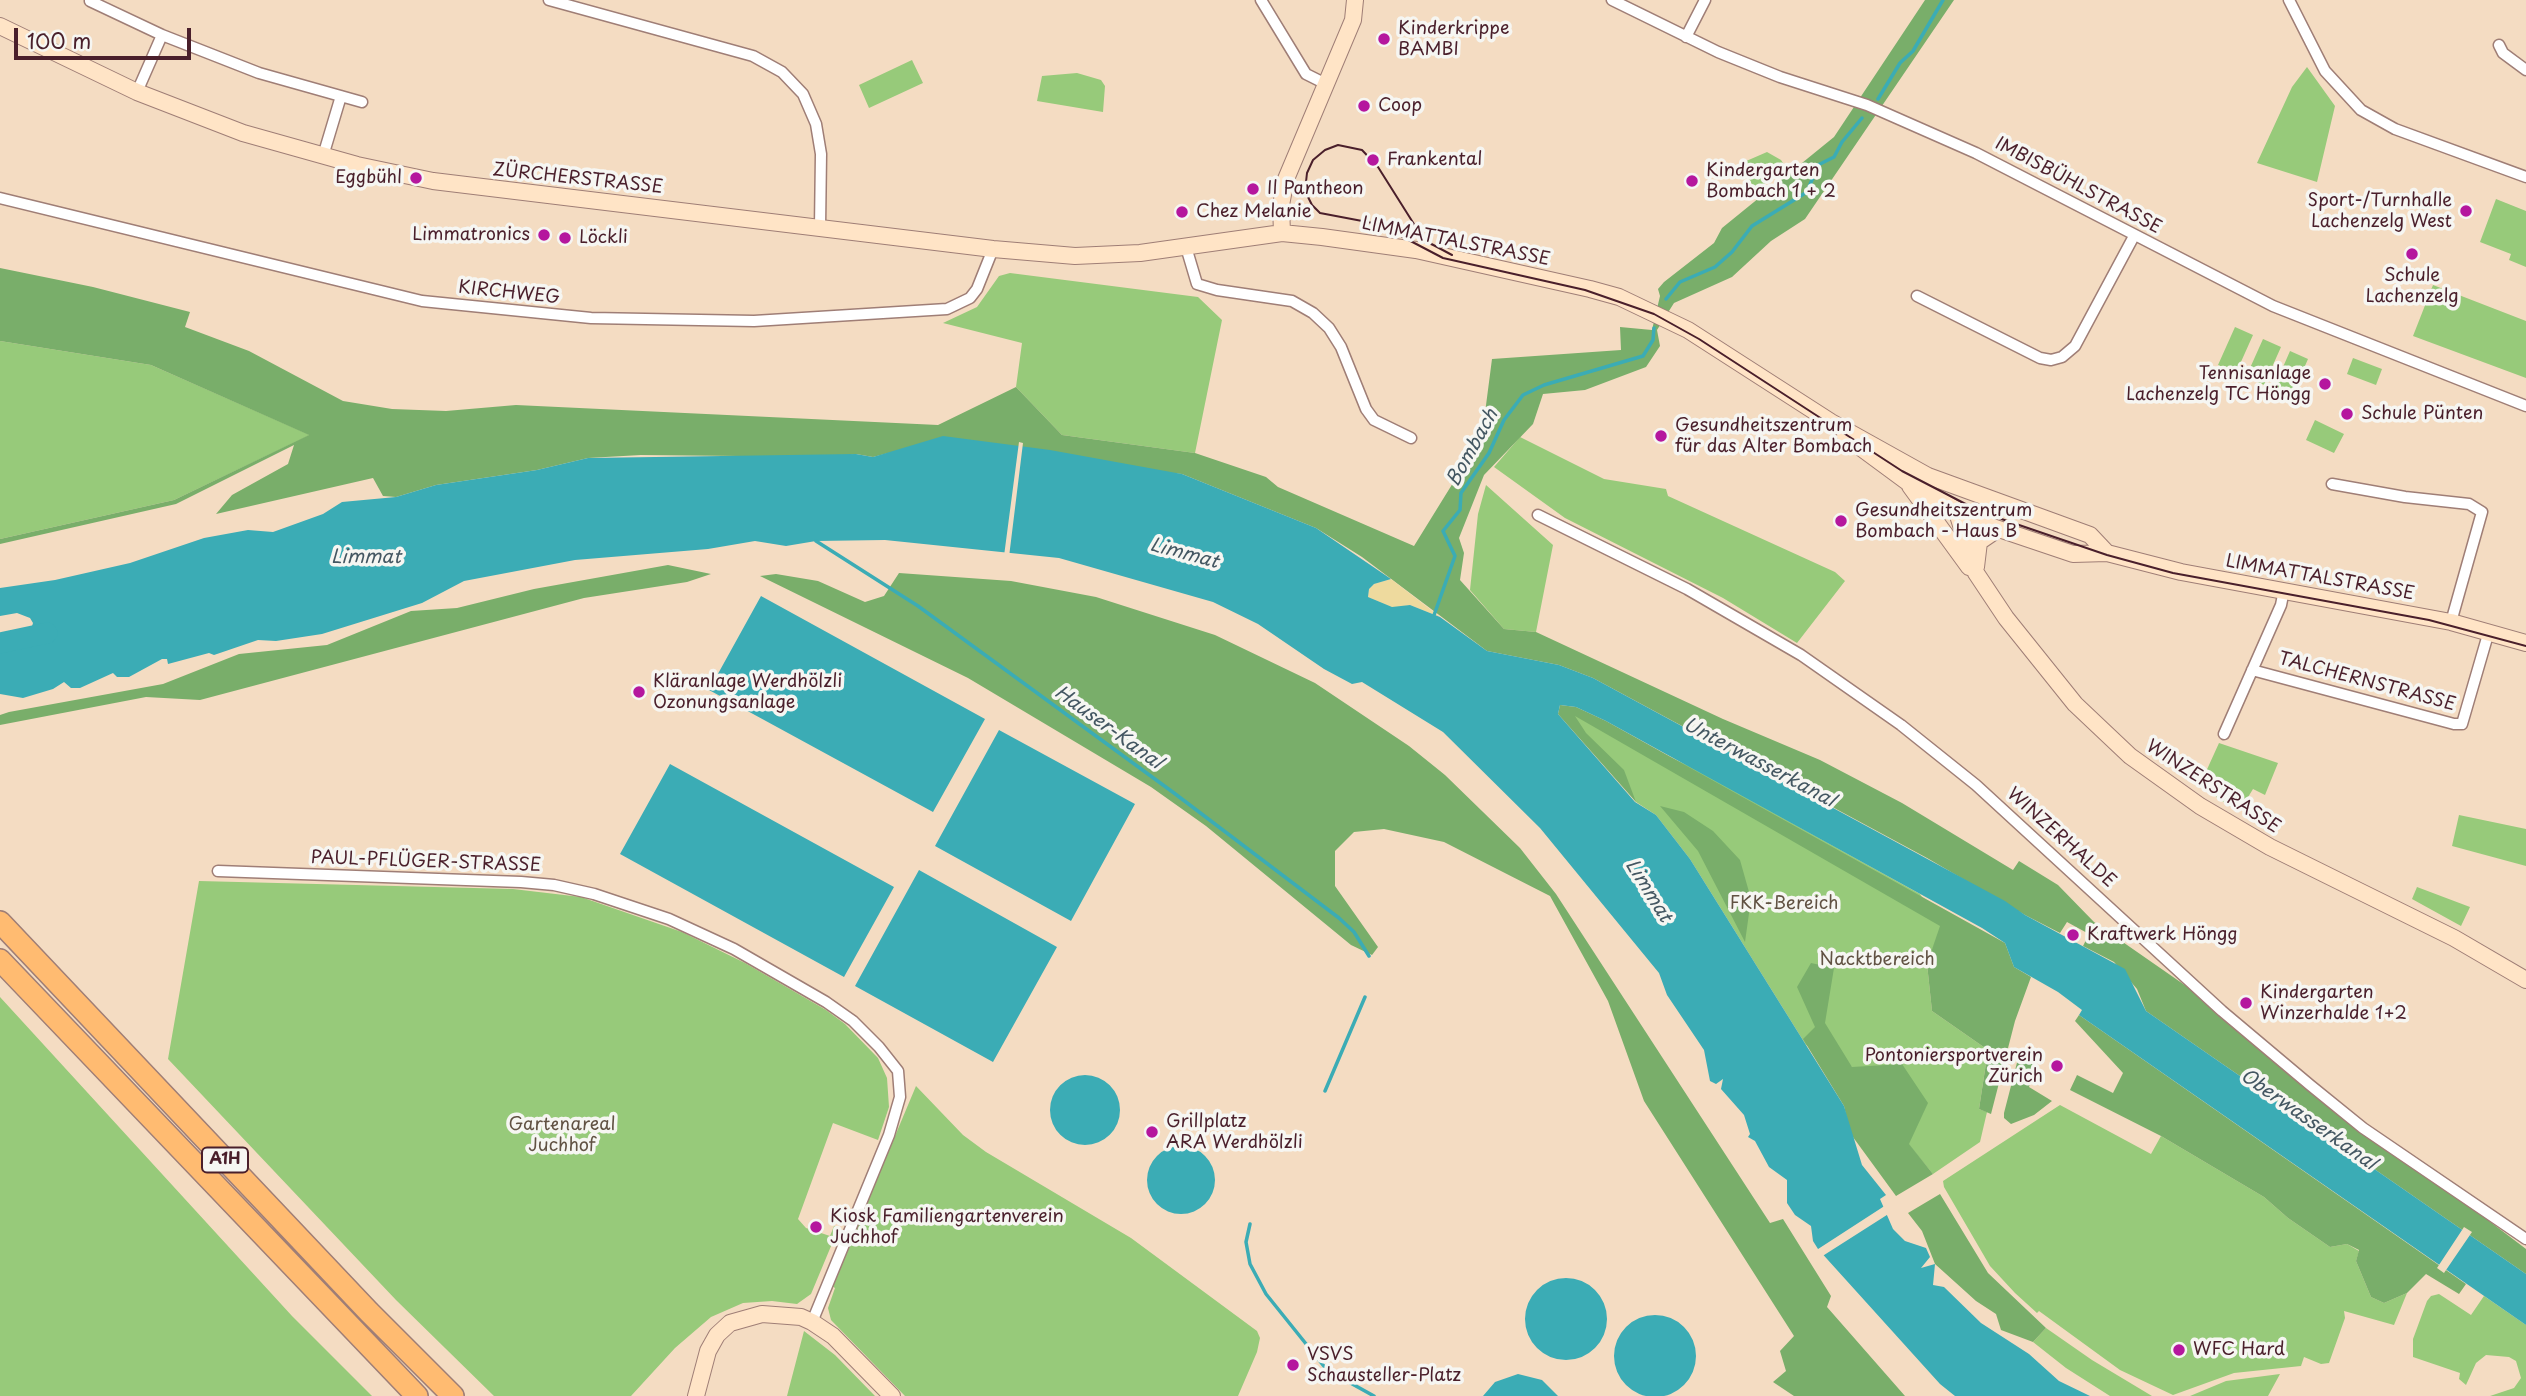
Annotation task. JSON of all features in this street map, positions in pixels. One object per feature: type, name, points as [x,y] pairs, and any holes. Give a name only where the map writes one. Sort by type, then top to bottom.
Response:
[{"type":"highway","name":"A1H","points":[[0,922],[360,1303],[453,1396]]},
{"type":"highway","name":"A1H","points":[[0,960],[417,1396]]},
{"type":"main road","points":[[1282,233],[1281,205],[1286,178],[1324,83],[1353,20],[1356,0]]},
{"type":"main road","name":"ZÜRCHERSTRASSE","points":[[0,26],[137,92],[243,133],[323,156],[393,173],[473,187],[826,228]]},
{"type":"main road","name":"LIMMATTALSTRASSE","points":[[826,228],[993,250],[1108,256],[1282,233],[1416,250],[1619,298],[1688,330],[1830,422],[1928,476],[1963,491],[2091,535],[2107,553]]},
{"type":"main road","name":"LIMMATTALSTRASSE","points":[[1830,422],[1854,445],[1906,481],[1956,509],[1998,528],[2081,556],[2107,553],[2181,572],[2451,622],[2526,643]]},
{"type":"main road","name":"WINZERSTRASSE","points":[[1906,481],[1949,539],[1963,563],[1976,573]]},
{"type":"main road","points":[[1949,539],[1950,520],[1963,491]]},
{"type":"main road","name":"WINZERSTRASSE","points":[[1956,509],[1976,573],[2031,653],[2098,728],[2130,756],[2200,806],[2270,847],[2454,938],[2526,980]]},
{"type":"main road","points":[[1976,573],[1979,542],[1998,528]]},
{"type":"main road","points":[[696,1396],[708,1351],[717,1335],[730,1323],[762,1314],[801,1317],[812,1322],[833,1336],[892,1396]]},
{"type":"street","points":[[549,0],[753,56],[782,72],[809,104],[816,124],[821,154],[826,228]]},
{"type":"street","points":[[1261,0],[1306,74],[1324,83]]},
{"type":"street","name":"IMBISBÜHLSTRASSE","points":[[1612,0],[1686,37],[1780,77],[1898,118],[1976,153],[2273,306],[2526,406]]},
{"type":"street","points":[[1686,37],[1705,0]]},
{"type":"street","points":[[2289,0],[2325,71],[2361,110],[2410,136],[2526,177]]},
{"type":"street","points":[[90,1],[162,35],[258,73],[362,102]]},
{"type":"street","points":[[137,92],[162,35]]},
{"type":"street","points":[[2499,45],[2503,52],[2526,70]]},
{"type":"street","points":[[323,156],[341,96]]},
{"type":"street","name":"KIRCHWEG","points":[[0,198],[422,301],[591,318],[754,321],[947,309],[970,298],[977,289],[993,250]]},
{"type":"street","points":[[1917,296],[2040,358],[2051,360],[2062,357],[2081,337],[2134,236]]},
{"type":"street","points":[[1186,247],[1197,284],[1217,290],[1292,301],[1313,313],[1329,328],[1341,347],[1366,409],[1374,420],[1411,438]]},
{"type":"street","points":[[2332,484],[2405,497],[2469,504],[2482,512],[2451,622]]},
{"type":"street","name":"WINZERHALDE","points":[[1538,515],[1687,589],[1801,655],[1901,725],[1976,785],[2222,1011],[2292,1070],[2363,1128],[2526,1239]]},
{"type":"street","points":[[2224,734],[2281,605],[2284,590]]},
{"type":"street","name":"TALCHERNSTRASSE","points":[[2252,670],[2462,724],[2489,632]]},
{"type":"street","name":"PAUL-PFLÜGER-STRASSE","points":[[218,871],[521,882],[554,885],[594,894],[669,919],[734,949],[826,1002],[853,1021],[879,1046],[898,1071],[900,1097],[889,1135],[812,1322]]},
{"type":"green space","points":[[1925,0],[1954,0],[1805,219],[1771,241],[1732,277],[1674,303],[1657,330],[1660,346],[1646,367],[1585,390],[1543,394],[1533,424],[1484,475],[1459,538],[1464,553],[1460,580],[1504,629],[1536,632],[1723,719],[1820,760],[1902,803],[2013,870],[2019,861],[2058,885],[2094,922],[2222,1011],[2310,1085],[2526,1249],[2526,1274],[2146,1011],[2137,989],[2114,962],[2083,946],[2089,934],[2067,922],[2060,933],[2025,915],[1927,858],[1593,678],[1559,665],[1487,651],[1362,557],[1316,528],[1182,474],[908,448],[873,457],[856,454],[837,457],[641,455],[588,458],[537,470],[436,485],[396,497],[383,496],[373,478],[216,514],[232,495],[288,464],[294,445],[176,504],[0,544],[0,539],[174,500],[309,435],[151,365],[0,341],[0,268],[93,287],[190,312],[185,327],[249,351],[343,401],[392,409],[446,411],[516,405],[938,425],[1016,387],[1062,435],[1195,453],[1266,477],[1278,487],[1414,546],[1482,436],[1492,359],[1621,350],[1620,327],[1652,330],[1660,296],[1658,289],[1714,243],[1722,228],[1834,137]]},
{"type":"green space","points":[[912,60],[923,83],[869,108],[859,85]]},
{"type":"green space","points":[[2307,67],[2335,106],[2317,182],[2257,163],[2292,87]]},
{"type":"green space","points":[[1077,73],[1101,80],[1105,86],[1103,112],[1037,101],[1042,76]]},
{"type":"green space","points":[[1767,152],[1781,160],[1787,169],[1755,190],[1742,167],[1744,162]]},
{"type":"green space","points":[[2496,199],[2526,211],[2526,267],[2509,260],[2511,254],[2480,242]]},
{"type":"green space","points":[[1010,273],[1198,297],[1222,320],[1195,453],[1062,435],[1016,387],[1022,343],[943,323],[977,307],[999,276]]},
{"type":"green space","points":[[2433,285],[2526,321],[2526,378],[2413,336]]},
{"type":"green space","points":[[2235,327],[2253,335],[2236,373],[2218,365]]},
{"type":"green space","points":[[2263,339],[2281,347],[2264,385],[2246,377]]},
{"type":"green space","points":[[0,341],[151,365],[310,435],[174,500],[0,539]]},
{"type":"green space","points":[[2290,351],[2308,359],[2291,398],[2273,390]]},
{"type":"green space","points":[[2353,358],[2382,369],[2376,385],[2347,374]]},
{"type":"green space","points":[[2315,420],[2344,434],[2334,453],[2306,440]]},
{"type":"green space","points":[[1520,437],[1604,479],[1666,489],[1668,496],[1835,572],[1845,581],[1797,643],[1723,598],[1565,518],[1494,467]]},
{"type":"green space","points":[[1486,485],[1553,545],[1536,632],[1504,629],[1470,590],[1478,514]]},
{"type":"green space","points":[[668,565],[711,574],[687,582],[584,598],[200,700],[146,697],[0,725],[0,715],[9,712],[163,684],[239,654],[327,645],[411,611],[457,608],[534,589]]},
{"type":"green space","points":[[899,573],[1011,581],[1096,597],[1215,635],[1315,683],[1409,746],[1445,775],[1520,848],[1556,894],[1770,1223],[1783,1219],[1831,1296],[1827,1307],[1905,1396],[1794,1396],[1773,1382],[1786,1371],[1780,1351],[1794,1336],[1644,1101],[1608,1001],[1550,896],[1444,842],[1384,829],[1354,832],[1335,851],[1335,886],[1378,947],[1372,955],[1351,945],[1206,826],[1151,787],[968,678],[760,576],[776,574],[818,581],[865,602],[884,596]]},
{"type":"green space","points":[[1560,705],[1689,766],[1920,894],[1941,927],[1927,964],[1932,1011],[1988,1050],[1979,1109],[1987,1112],[1980,1142],[1933,1174],[1908,1144],[1927,1103],[1806,1045],[1690,859],[1656,815],[1636,802]]},
{"type":"green space","points":[[1560,705],[1576,707],[1606,721],[2005,943],[2014,967],[2031,977],[2015,1021],[1991,1114],[1979,1109],[1988,1050],[1932,1011],[1927,964],[1940,926],[1575,716],[1586,733],[1624,770],[1636,802],[1558,714]]},
{"type":"green space","points":[[2219,743],[2278,763],[2265,795],[2253,789],[2239,812],[2216,797],[2220,791],[2204,776]]},
{"type":"green space","points":[[1660,806],[1684,812],[1713,831],[1740,860],[1751,899],[1745,942],[1698,851]]},
{"type":"green space","points":[[2459,815],[2526,829],[2526,866],[2452,846]]},
{"type":"green space","name":"Gartenareal Juchhof","points":[[199,881],[513,889],[581,897],[682,932],[745,963],[826,1010],[845,1024],[878,1058],[887,1078],[889,1107],[878,1140],[833,1123],[798,1219],[806,1228],[830,1236],[834,1226],[839,1227],[811,1294],[797,1304],[772,1301],[743,1303],[711,1317],[675,1348],[631,1396],[494,1396],[396,1300],[168,1059]]},
{"type":"green space","points":[[2417,887],[2470,907],[2461,926],[2412,899]]},
{"type":"green space","points":[[1811,963],[1834,968],[1825,1023],[1852,1067],[1902,1064],[1928,1103],[1909,1144],[1933,1174],[1896,1196],[1850,1133],[1844,1106],[1803,1039],[1815,1027],[1797,987]]},
{"type":"green space","points":[[0,997],[292,1316],[372,1396],[0,1396]]},
{"type":"green space","points":[[2079,1015],[2466,1284],[2459,1294],[2426,1274],[2407,1293],[2384,1303],[2371,1297],[2356,1261],[2359,1250],[2347,1244],[2330,1247],[2288,1218],[2264,1197],[2161,1136],[2070,1090],[2077,1075],[2113,1093],[2123,1073],[2075,1021]]},
{"type":"green space","points":[[2020,1051],[2037,1059],[2029,1087],[2052,1101],[2034,1115],[2011,1124],[2004,1118],[2004,1113]]},
{"type":"green space","points":[[916,1086],[963,1135],[986,1152],[1131,1238],[1257,1331],[1260,1338],[1257,1352],[1238,1396],[905,1396],[831,1320],[828,1308],[835,1288],[832,1286]]},
{"type":"green space","points":[[2060,1105],[2151,1154],[2161,1136],[2264,1197],[2288,1218],[2330,1247],[2347,1244],[2359,1251],[2356,1261],[2371,1297],[2384,1303],[2407,1293],[2394,1325],[2344,1311],[2345,1318],[2329,1363],[2321,1364],[2304,1357],[2301,1366],[2234,1373],[2173,1395],[2120,1370],[2039,1311],[2037,1313],[2015,1293],[1990,1266],[1944,1187],[1943,1181]]},
{"type":"green space","points":[[1940,1194],[1988,1273],[2046,1328],[2033,1342],[2001,1330],[1996,1314],[1976,1301],[1935,1264],[1922,1231],[1908,1213]]},
{"type":"green space","points":[[2439,1294],[2471,1315],[2484,1296],[2526,1325],[2526,1396],[2490,1396],[2514,1388],[2521,1378],[2516,1361],[2509,1357],[2486,1355],[2476,1363],[2466,1385],[2459,1379],[2460,1373],[2413,1357],[2413,1339],[2427,1301],[2431,1296]]},
{"type":"green space","points":[[2046,1328],[2152,1396],[2110,1396],[2066,1368],[2033,1342]]},
{"type":"green space","points":[[804,1331],[835,1355],[875,1396],[787,1396]]},
{"type":"green space","points":[[2280,1374],[2268,1396],[2190,1396],[2226,1381]]},
{"type":"sand","points":[[1391,579],[1440,617],[1410,605],[1393,608],[1368,597],[1369,589],[1374,584]]},
{"type":"water","name":"Limmat","points":[[943,436],[1050,450],[1182,474],[1316,528],[1391,579],[1374,584],[1369,589],[1368,597],[1392,607],[1410,605],[1440,617],[1487,651],[1559,665],[1593,678],[2005,901],[2025,915],[2125,969],[2146,1011],[2526,1274],[2526,1325],[2079,1015],[2082,1010],[2058,992],[2014,967],[2005,943],[1982,928],[1606,721],[1576,707],[1560,705],[1558,714],[1635,802],[1656,815],[1690,859],[1844,1106],[1862,1165],[1886,1195],[1880,1199],[1893,1229],[1905,1241],[1926,1248],[1930,1257],[1921,1268],[1935,1264],[1933,1285],[1944,1287],[1981,1323],[2029,1354],[2059,1381],[2090,1396],[1955,1396],[1940,1384],[1818,1249],[1813,1241],[1811,1226],[1795,1215],[1787,1203],[1787,1180],[1769,1167],[1755,1141],[1748,1137],[1750,1134],[1744,1115],[1721,1089],[1723,1079],[1716,1084],[1710,1081],[1704,1050],[1667,995],[1659,973],[1540,828],[1443,732],[1362,682],[1352,684],[1324,669],[1258,624],[1213,602],[1059,558],[885,540],[816,541],[786,546],[755,541],[708,549],[575,560],[464,581],[422,603],[322,634],[276,641],[258,640],[214,655],[209,653],[168,664],[167,659],[162,659],[129,677],[117,677],[113,673],[80,688],[71,688],[64,682],[53,689],[23,698],[0,694],[0,645],[30,633],[33,623],[30,618],[17,613],[0,616],[0,588],[55,580],[130,563],[204,538],[248,530],[273,532],[323,514],[342,502],[396,497],[436,485],[537,470],[588,458],[856,454],[873,457]]},
{"type":"water","points":[[761,596],[985,719],[933,812],[709,690]]},
{"type":"water","points":[[999,730],[1135,804],[1071,921],[935,846]]},
{"type":"water","points":[[670,764],[894,887],[844,977],[620,854]]},
{"type":"water","points":[[919,870],[1057,947],[993,1062],[855,986]]},
{"type":"water","points":[[1085,1075],[1110,1085],[1120,1110],[1110,1135],[1085,1145],[1060,1135],[1050,1110],[1060,1085]]},
{"type":"water","points":[[1181,1146],[1194,1149],[1205,1156],[1212,1167],[1215,1180],[1212,1193],[1205,1204],[1194,1211],[1181,1214],[1168,1211],[1157,1204],[1150,1193],[1147,1180],[1150,1167],[1157,1156],[1168,1149]]},
{"type":"water","points":[[1566,1278],[1582,1281],[1595,1290],[1604,1303],[1607,1319],[1604,1335],[1595,1348],[1582,1357],[1566,1360],[1550,1357],[1537,1348],[1528,1335],[1525,1319],[1528,1303],[1537,1290],[1550,1281]]},
{"type":"water","points":[[1655,1315],[1671,1318],[1684,1327],[1693,1340],[1696,1356],[1693,1372],[1684,1385],[1671,1394],[1655,1397],[1639,1394],[1626,1385],[1617,1372],[1614,1356],[1617,1340],[1626,1327],[1639,1318]]},
{"type":"water","points":[[1518,1374],[1542,1380],[1558,1396],[1483,1396],[1495,1382]]},
{"type":"pier","points":[[1019,442],[1023,443],[1009,557],[1004,556]]},
{"type":"pier","points":[[1886,1205],[1890,1213],[1821,1257],[1815,1251]]},
{"type":"pier","points":[[2464,1227],[2472,1232],[2444,1273],[2437,1268]]},
{"type":"waterway","name":"Bombach","points":[[1878,99],[1900,63],[1913,51],[1943,0]]},
{"type":"waterway","name":"Bombach","points":[[1666,299],[1680,282],[1715,267],[1732,252],[1752,226],[1807,192],[1818,165],[1834,157],[1842,142],[1862,118]]},
{"type":"waterway","name":"Bombach","points":[[1433,618],[1455,556],[1443,531],[1460,510],[1461,493],[1489,453],[1504,420],[1523,395],[1544,385],[1643,356],[1653,340],[1654,328]]},
{"type":"waterway","name":"Hauser-Kanal","points":[[816,541],[918,606],[1174,793],[1339,918],[1354,932],[1369,956]]},
{"type":"waterway","name":"Limmat","points":[[0,643],[47,633]]},
{"type":"waterway","name":"Hauser-Kanal","points":[[1325,1091],[1365,997]]},
{"type":"waterway","name":"Hauser-Kanal","points":[[1250,1224],[1246,1242],[1250,1264],[1266,1294],[1327,1370],[1374,1396]]},
{"type":"tram line","points":[[1452,255],[1424,240],[1378,167],[1362,150],[1338,145],[1325,150],[1313,160],[1307,173],[1305,191],[1312,205],[1320,213],[1378,224],[1443,258],[1585,290],[1654,314],[1699,339],[1902,471],[1981,512],[2107,555],[2173,573],[2429,620],[2526,646]]},
{"type":"place","name":"Kinderkrippe BAMBI","points":[[1384,39]]},
{"type":"place","name":"Coop","points":[[1364,106]]},
{"type":"place","name":"Frankental","points":[[1373,160]]},
{"type":"place","name":"Eggbühl","points":[[416,178]]},
{"type":"place","name":"Kindergarten Bombach 1 + 2","points":[[1692,181]]},
{"type":"place","name":"Il Pantheon","points":[[1253,189]]},
{"type":"place","name":"Sport-/Turnhalle Lachenzelg West","points":[[2466,211]]},
{"type":"place","name":"Chez Melanie","points":[[1182,212]]},
{"type":"place","name":"Limmatronics","points":[[544,235]]},
{"type":"place","name":"Löckli","points":[[565,238]]},
{"type":"place","name":"Schule Lachenzelg","points":[[2412,254]]},
{"type":"place","name":"Tennisanlage Lachenzelg TC Höngg","points":[[2325,384]]},
{"type":"place","name":"Schule Pünten","points":[[2347,414]]},
{"type":"place","name":"Gesundheitszentrum für das Alter Bombach","points":[[1661,436]]},
{"type":"place","name":"Gesundheitszentrum Bombach - Haus B","points":[[1841,521]]},
{"type":"place","name":"Kläranlage Werdhölzli Ozonungsanlage","points":[[639,692]]},
{"type":"place","name":"Kraftwerk Höngg","points":[[2073,935]]},
{"type":"place","name":"Kindergarten Winzerhalde 1+2","points":[[2246,1003]]},
{"type":"place","name":"Pontoniersportverein Zürich","points":[[2057,1066]]},
{"type":"place","name":"Grillplatz ARA Werdhölzli","points":[[1152,1132]]},
{"type":"place","name":"Kiosk Familiengartenverein Juchhof","points":[[816,1227]]},
{"type":"place","name":"WFC Hard","points":[[2179,1350]]},
{"type":"place","name":"VSVS Schausteller-Platz","points":[[1293,1365]]},
{"type":"water label","name":"Unterwasserkanal","points":[[1759,763]]},
{"type":"water label","name":"Oberwasserkanal","points":[[2308,1120]]},
{"type":"park label","name":"FKK-Bereich","points":[[1784,904]]},
{"type":"park label","name":"Nacktbereich","points":[[1877,960]]}]
